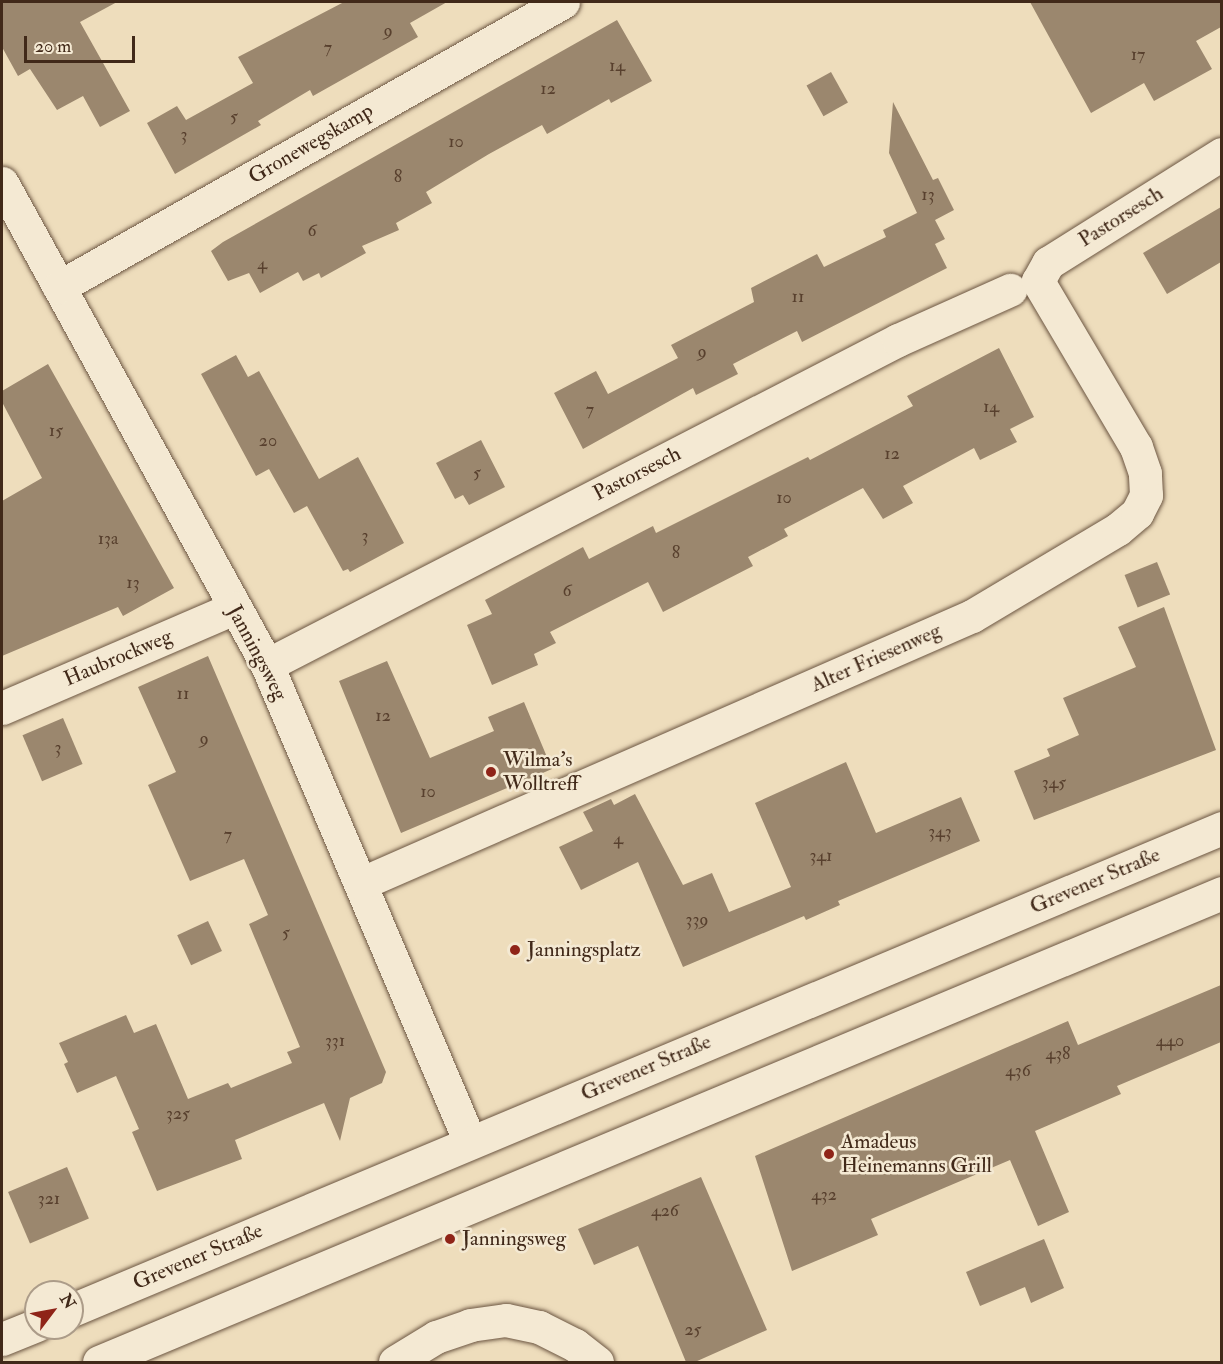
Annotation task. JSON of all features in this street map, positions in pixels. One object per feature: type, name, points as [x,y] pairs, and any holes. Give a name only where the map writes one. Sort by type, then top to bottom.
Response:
[{"type":"street","name":"Gronewegskamp","points":[[59,287],[563,2]]},
{"type":"street","name":"Pastorsesch","points":[[267,665],[898,340],[1025,284],[1048,263],[1221,154]]},
{"type":"street","name":"Janningsweg","points":[[2,183],[267,665],[362,883],[470,1142]]},
{"type":"street","name":"Alter Friesenweg","points":[[362,883],[972,616],[1118,529],[1137,513],[1146,495],[1145,473],[1136,447],[1025,284]]},
{"type":"street","name":"Haubrockweg","points":[[2,708],[234,608]]},
{"type":"street","name":"Grevener Straße","points":[[84,1305],[1221,828]]},
{"type":"street","points":[[99,1362],[1221,893]]},
{"type":"street","points":[[395,1362],[436,1337],[470,1325],[506,1320],[539,1327],[575,1345],[597,1362]]},
{"type":"street","points":[[2,1340],[24,1330]]},
{"type":"building","points":[[2,2],[117,2],[80,22],[130,111],[100,127],[83,96],[57,110],[30,69],[18,76],[2,47]]},
{"type":"building","points":[[344,2],[447,2],[410,23],[418,37],[313,96],[310,90],[258,121],[261,125],[175,174],[147,123],[177,106],[186,120],[253,83],[238,57]]},
{"type":"building","points":[[1030,2],[1221,2],[1221,27],[1196,41],[1212,69],[1154,101],[1144,83],[1091,113]]},
{"type":"building","points":[[617,20],[652,81],[611,103],[609,99],[547,134],[542,125],[489,154],[426,192],[432,203],[396,223],[399,230],[362,246],[366,253],[321,278],[319,273],[303,281],[298,272],[260,293],[249,273],[228,281],[211,251],[223,242]]},
{"type":"building","points":[[831,72],[848,103],[823,116],[807,86]]},
{"type":"building","points":[[893,102],[933,180],[938,178],[954,210],[935,220],[945,239],[935,244],[947,268],[802,342],[797,331],[733,364],[738,374],[696,395],[693,388],[583,449],[554,393],[596,371],[608,394],[678,358],[671,345],[754,302],[751,288],[817,254],[824,267],[886,237],[883,230],[917,213],[889,153]]},
{"type":"building","points":[[1221,207],[1221,262],[1167,294],[1143,253]]},
{"type":"building","points":[[999,348],[1034,417],[1010,429],[1017,442],[980,460],[974,448],[903,486],[913,503],[883,519],[863,488],[784,529],[788,536],[748,557],[753,566],[663,612],[648,582],[550,632],[556,643],[534,654],[538,665],[492,685],[467,625],[492,614],[485,600],[583,547],[589,559],[653,526],[656,533],[808,457],[810,460],[913,406],[907,396]]},
{"type":"building","points":[[236,355],[248,377],[259,371],[319,479],[358,457],[404,543],[350,572],[348,569],[343,571],[307,506],[294,513],[269,469],[256,476],[201,374]]},
{"type":"building","points":[[48,364],[174,588],[123,616],[118,607],[2,656],[2,501],[42,478],[2,402],[2,391]]},
{"type":"building","points":[[481,440],[505,487],[469,505],[463,495],[455,499],[436,463]]},
{"type":"building","points":[[1157,562],[1170,594],[1138,608],[1125,575]]},
{"type":"building","points":[[1164,607],[1216,750],[1034,820],[1014,771],[1050,756],[1047,749],[1079,735],[1063,698],[1136,667],[1118,627]]},
{"type":"building","points":[[208,656],[386,1072],[382,1083],[350,1098],[340,1141],[324,1103],[235,1140],[242,1159],[157,1191],[132,1132],[139,1129],[116,1076],[77,1093],[64,1064],[68,1062],[59,1043],[126,1015],[134,1033],[156,1024],[188,1099],[228,1083],[231,1088],[292,1063],[287,1052],[300,1047],[249,924],[268,915],[244,859],[190,881],[148,785],[176,772],[138,687]]},
{"type":"building","points":[[387,661],[430,758],[494,731],[488,717],[524,702],[552,769],[401,833],[339,681]]},
{"type":"building","points":[[63,718],[83,764],[42,781],[22,735]]},
{"type":"building","points":[[846,762],[876,833],[961,797],[980,841],[838,901],[840,905],[806,920],[804,916],[683,967],[638,862],[581,890],[559,847],[593,831],[583,812],[611,799],[614,805],[635,794],[683,885],[712,873],[729,912],[791,887],[755,803]]},
{"type":"building","points":[[208,921],[222,951],[191,965],[177,935]]},
{"type":"building","points":[[1221,985],[1221,1042],[1117,1086],[1121,1094],[1035,1131],[1069,1212],[1038,1226],[1010,1160],[871,1219],[878,1235],[792,1271],[755,1156],[1068,1021],[1078,1045]]},
{"type":"building","points":[[67,1167],[89,1219],[30,1244],[8,1192]]},
{"type":"building","points":[[701,1177],[767,1330],[695,1362],[686,1362],[638,1246],[594,1265],[578,1229]]},
{"type":"building","points":[[1044,1239],[1064,1288],[1031,1303],[1025,1287],[980,1306],[966,1272]]},
{"type":"place","name":"Wilma's Wolltreff","points":[[491,772]]},
{"type":"place","name":"Janningsplatz","points":[[515,950]]},
{"type":"place","name":"Amadeus Heinemanns Grill","points":[[829,1154]]},
{"type":"place","name":"Janningsweg","points":[[450,1239]]}]
